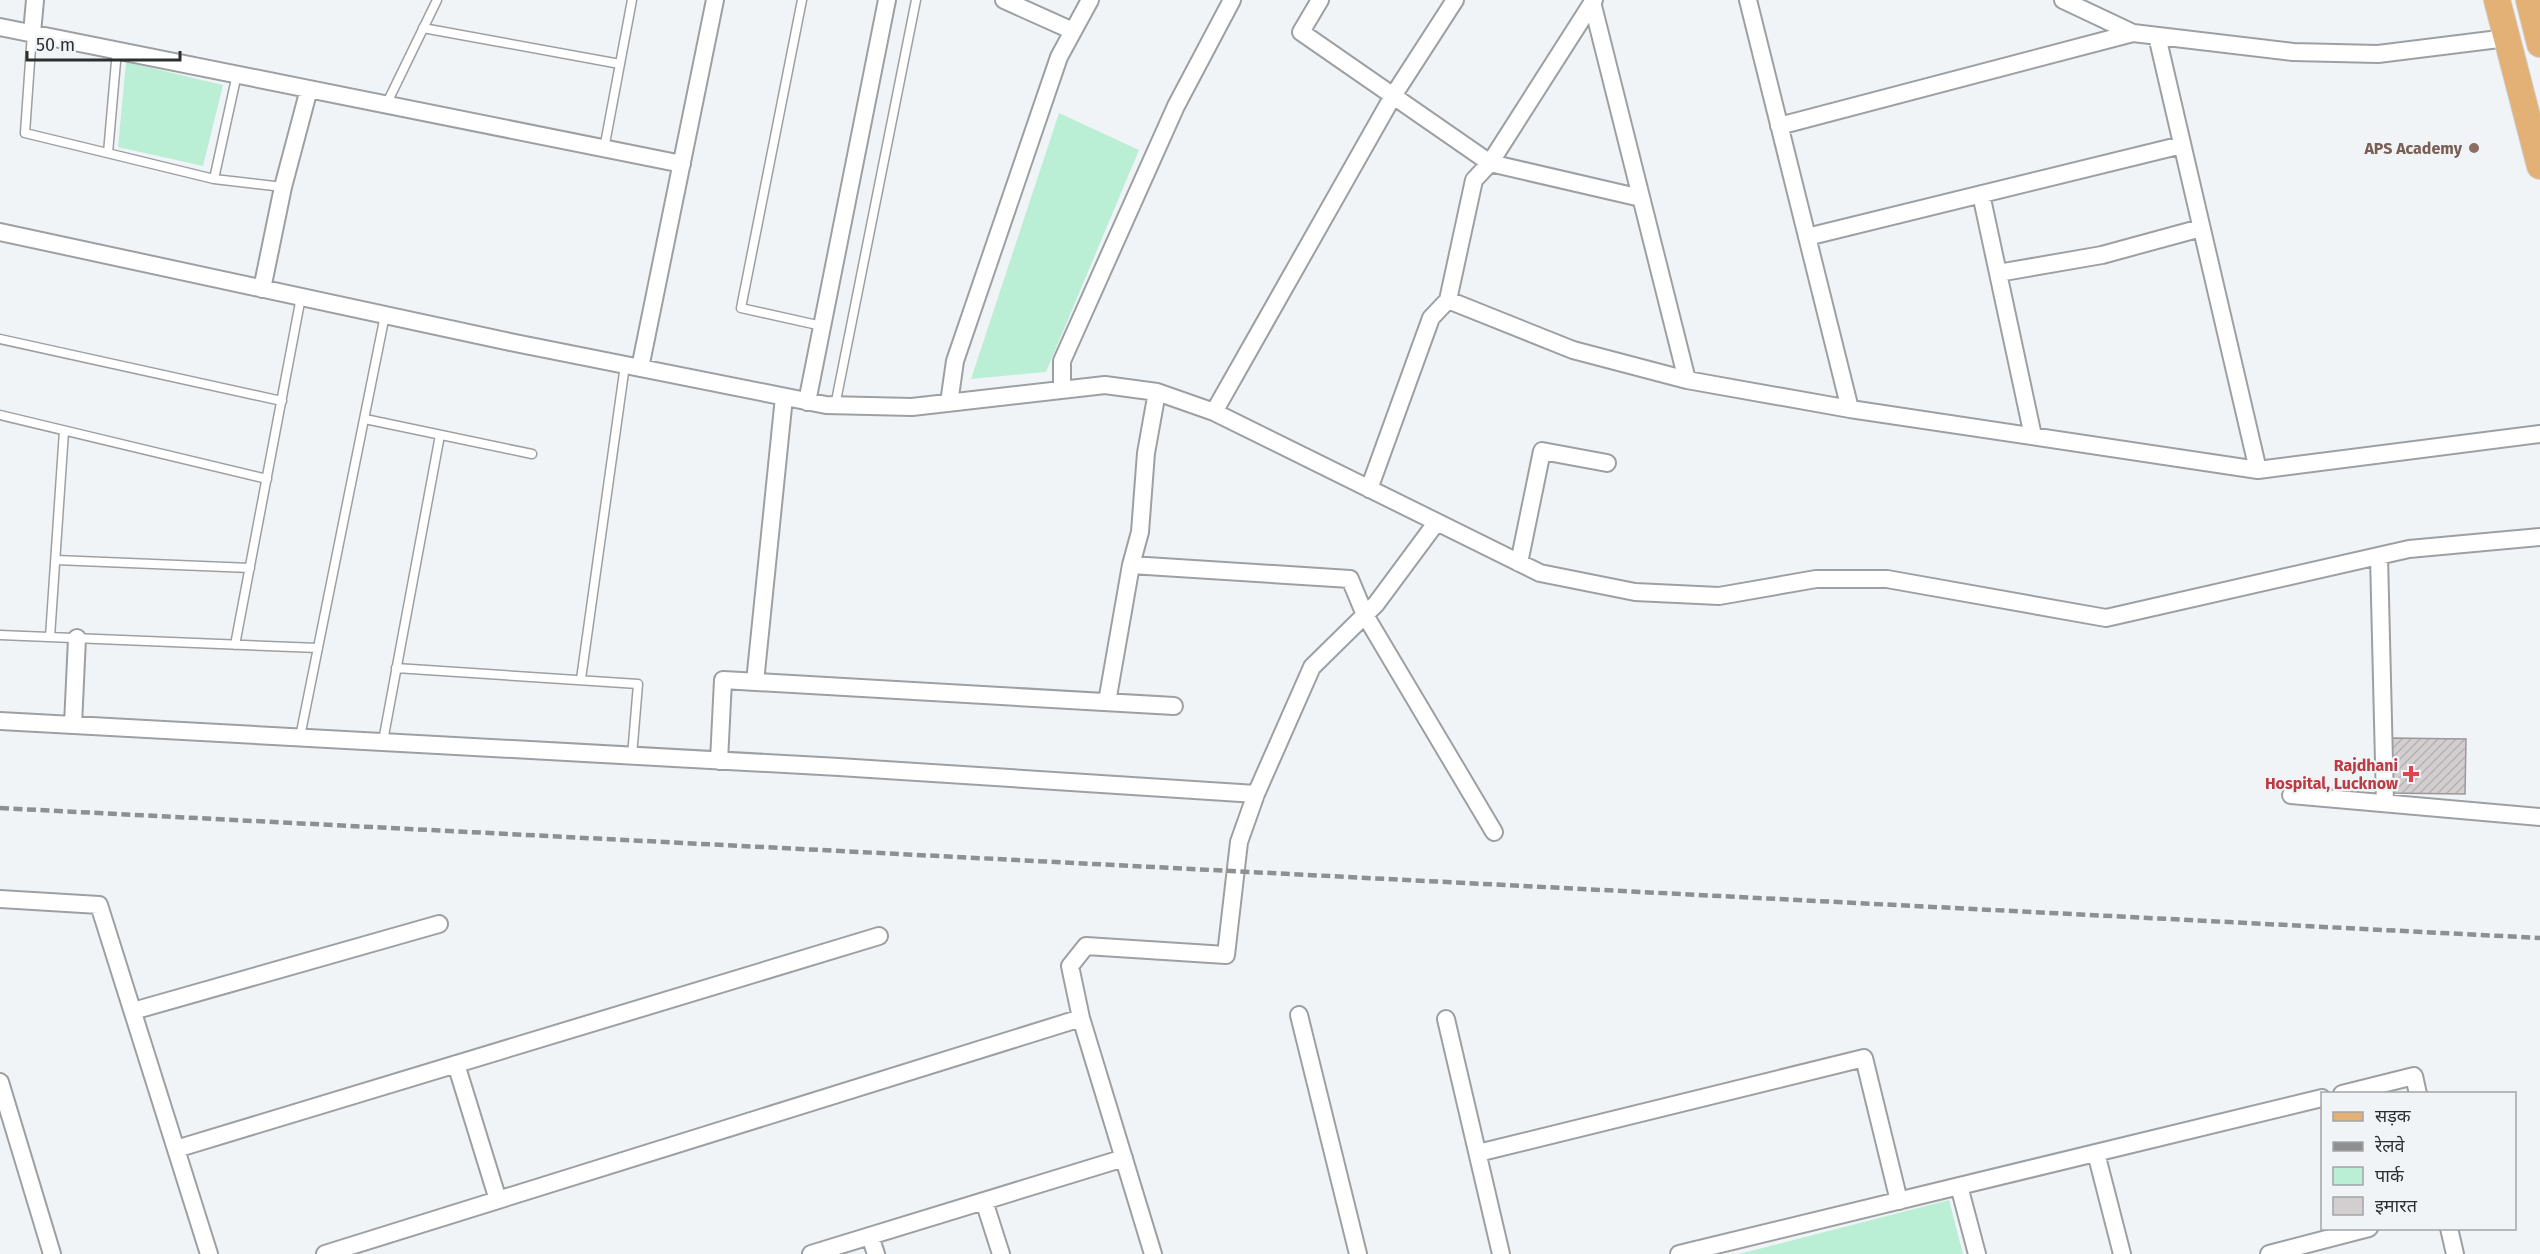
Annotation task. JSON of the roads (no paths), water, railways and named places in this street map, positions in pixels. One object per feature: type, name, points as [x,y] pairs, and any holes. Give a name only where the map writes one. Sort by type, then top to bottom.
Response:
[{"type":"main road","points":[[2497,0],[2540,166]]},
{"type":"main road","points":[[2529,0],[2540,44]]},
{"type":"street","points":[[33,33],[34,0]]},
{"type":"street","points":[[632,367],[681,165],[715,0]]},
{"type":"street","points":[[807,402],[887,0]]},
{"type":"street","points":[[1004,0],[1073,31]]},
{"type":"street","points":[[949,403],[955,361],[1059,57],[1090,0]]},
{"type":"street","points":[[1062,390],[1062,361],[1176,106],[1232,0]]},
{"type":"street","points":[[1320,0],[1301,32],[1490,163],[1641,198]]},
{"type":"street","points":[[1214,412],[1393,96],[1455,0]]},
{"type":"street","points":[[1748,0],[1850,409]]},
{"type":"street","points":[[2063,0],[2133,33],[2293,52],[2378,54],[2507,38]]},
{"type":"street","points":[[1369,489],[1431,318],[1448,300],[1474,180],[1490,163],[1593,1]]},
{"type":"street","points":[[1593,1],[1687,380]]},
{"type":"street","points":[[0,27],[681,165]]},
{"type":"street","points":[[1779,126],[2133,33]]},
{"type":"street","points":[[2157,36],[2258,470]]},
{"type":"street","points":[[262,289],[283,188],[309,89]]},
{"type":"street","points":[[1807,237],[2182,145]]},
{"type":"street","points":[[1981,194],[2033,436]]},
{"type":"street","points":[[1998,273],[2102,255],[2201,228]]},
{"type":"street","points":[[0,232],[632,367],[835,406],[912,407],[1105,385],[1157,392],[1214,412],[1540,573],[1635,592],[1719,596],[1816,579],[1887,579],[2106,618],[2409,549],[2540,537]]},
{"type":"street","points":[[1448,300],[1573,351],[1687,380],[1850,409],[2258,470],[2540,434]]},
{"type":"street","points":[[1107,702],[1131,565],[1140,532],[1146,453],[1157,392]]},
{"type":"street","points":[[755,682],[784,397]]},
{"type":"street","points":[[1519,562],[1542,451],[1607,464]]},
{"type":"street","points":[[1153,1254],[1081,1018],[1070,966],[1086,946],[1226,954],[1239,842],[1256,794],[1312,667],[1376,604],[1436,523]]},
{"type":"street","points":[[2379,556],[2385,803]]},
{"type":"street","points":[[1131,565],[1350,579],[1365,615],[1494,832]]},
{"type":"street","points":[[73,725],[77,638]]},
{"type":"street","points":[[719,761],[723,680],[1174,706]]},
{"type":"street","points":[[0,721],[383,741],[1256,794]]},
{"type":"street","points":[[2291,795],[2540,817]]},
{"type":"street","points":[[0,899],[99,905],[209,1254]]},
{"type":"street","points":[[133,1011],[439,924]]},
{"type":"street","points":[[176,1149],[879,936]]},
{"type":"street","points":[[1299,1015],[1358,1254]]},
{"type":"street","points":[[325,1254],[359,1249],[498,1200],[1081,1018]]},
{"type":"street","points":[[1446,1019],[1501,1254]]},
{"type":"street","points":[[1478,1153],[1864,1058],[1899,1201]]},
{"type":"street","points":[[456,1064],[498,1200]]},
{"type":"street","points":[[2350,1092],[2414,1076],[2418,1092]]},
{"type":"street","points":[[0,1082],[52,1254]]},
{"type":"street","points":[[1679,1254],[2321,1098]]},
{"type":"street","points":[[2096,1153],[2122,1254]]},
{"type":"street","points":[[811,1254],[1124,1158]]},
{"type":"street","points":[[1959,1186],[1977,1254]]},
{"type":"street","points":[[984,1201],[1001,1254]]},
{"type":"street","points":[[2269,1254],[2361,1230]]},
{"type":"street","points":[[2449,1230],[2455,1254]]},
{"type":"street","points":[[870,1236],[876,1254]]},
{"type":"lane","points":[[386,105],[437,0]]},
{"type":"lane","points":[[604,149],[632,0]]},
{"type":"lane","points":[[802,0],[741,308],[822,326]]},
{"type":"lane","points":[[835,406],[916,0]]},
{"type":"lane","points":[[423,27],[620,64]]},
{"type":"lane","points":[[33,33],[25,133],[214,179],[283,188]]},
{"type":"lane","points":[[108,153],[117,50]]},
{"type":"lane","points":[[214,179],[237,74]]},
{"type":"lane","points":[[235,645],[302,297]]},
{"type":"lane","points":[[300,737],[385,315]]},
{"type":"lane","points":[[0,339],[282,401]]},
{"type":"lane","points":[[581,679],[632,367]]},
{"type":"lane","points":[[0,415],[267,479]]},
{"type":"lane","points":[[365,419],[532,454]]},
{"type":"lane","points":[[50,637],[64,431]]},
{"type":"lane","points":[[383,741],[441,435]]},
{"type":"lane","points":[[56,560],[250,568]]},
{"type":"lane","points":[[0,635],[318,648]]},
{"type":"lane","points":[[396,668],[638,684],[632,756]]},
{"type":"railway","points":[[0,808],[2540,938]]},
{"type":"place","name":"APS Academy","points":[[2474,148]]},
{"type":"place","name":"Rajdhani Hospital, Lucknow","points":[[2411,774]]}]
